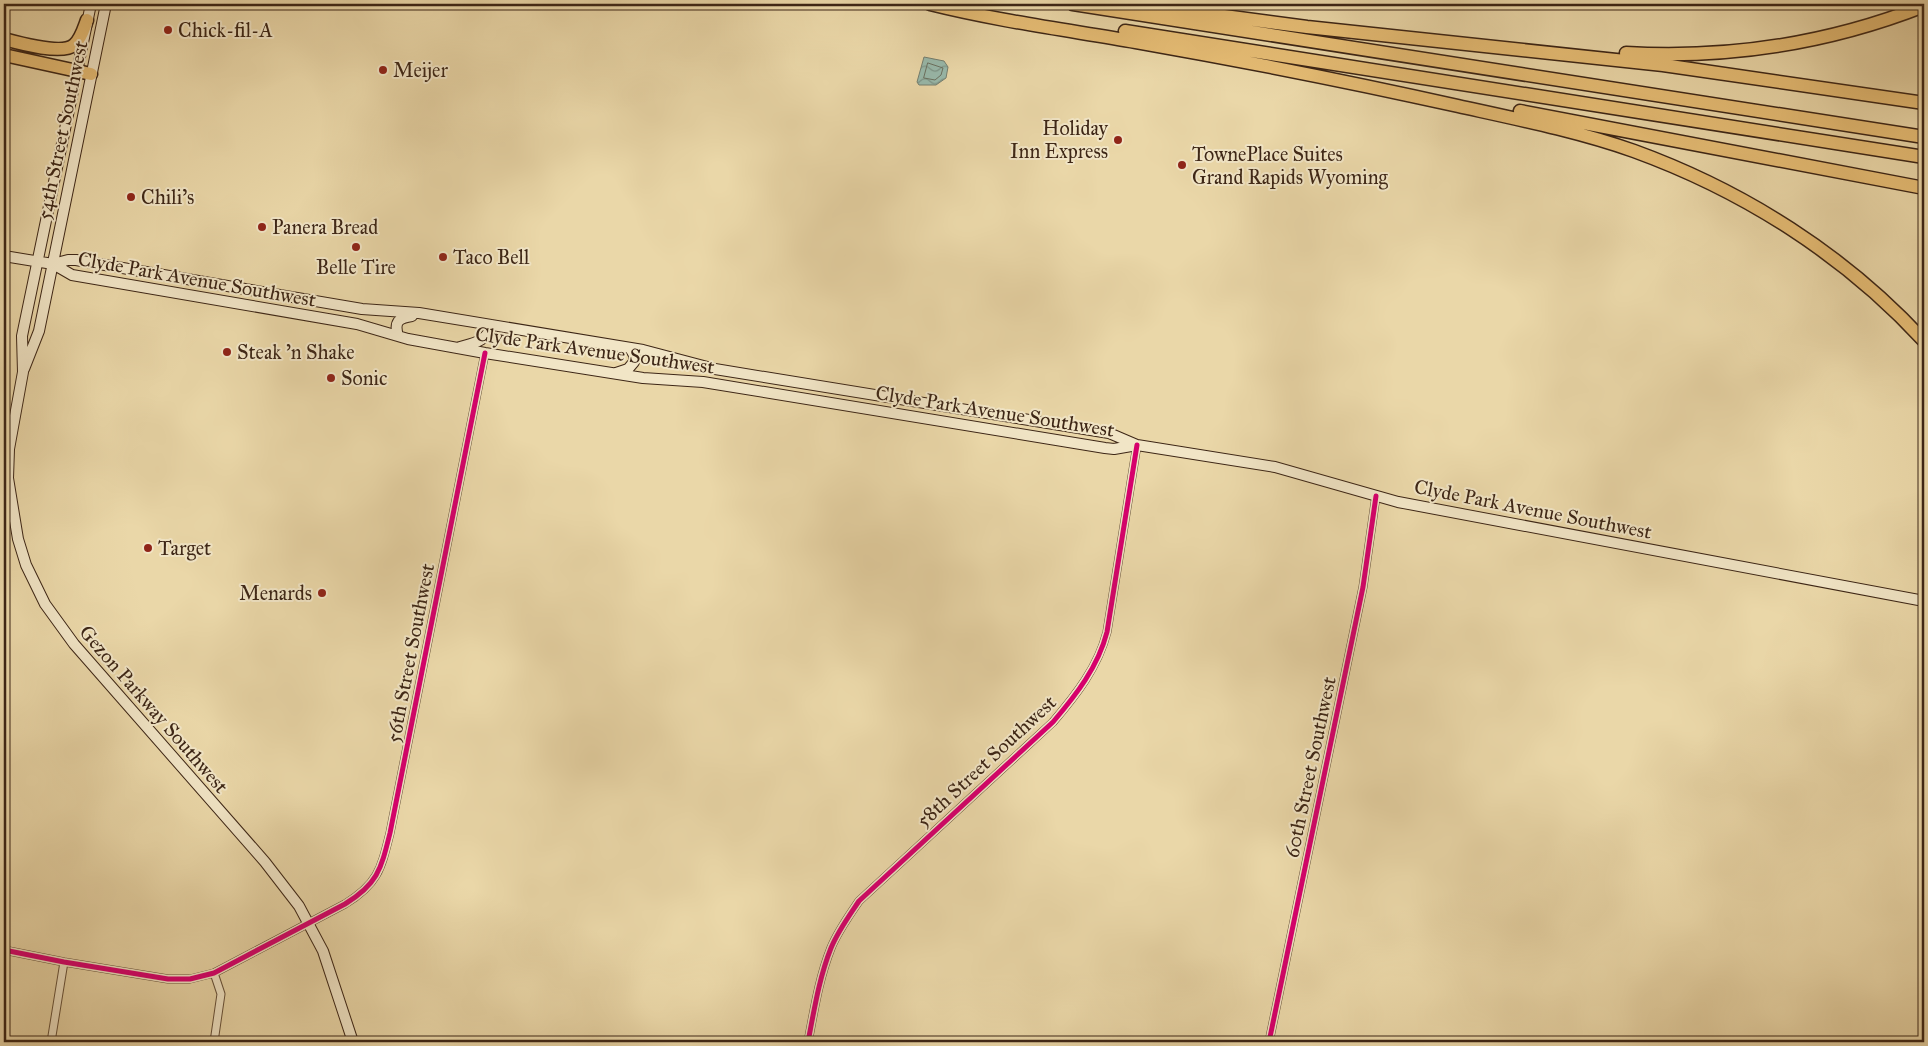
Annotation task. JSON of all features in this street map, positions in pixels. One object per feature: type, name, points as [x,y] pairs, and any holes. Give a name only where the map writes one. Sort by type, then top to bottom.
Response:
[{"type":"highway","points":[[930,4],[1009,22],[1133,42],[1375,87],[1548,116],[1924,188]]},
{"type":"highway","points":[[949,4],[1924,157]]},
{"type":"highway","points":[[1073,4],[1924,138]]},
{"type":"highway","points":[[1134,4],[1307,27],[1502,46],[1702,70],[1924,103]]},
{"type":"highway","points":[[1502,46],[1647,54],[1720,54],[1822,38],[1882,22],[1924,6]]},
{"type":"highway","points":[[4,39],[52,49],[67,49],[77,42],[87,20]]},
{"type":"highway","points":[[4,54],[91,74]]},
{"type":"highway","points":[[1375,87],[1592,138],[1634,151],[1696,176],[1755,207],[1816,246],[1874,291],[1924,341]]},
{"type":"main road","name":"54th Street Southwest","points":[[37,262],[91,4]]},
{"type":"main road","name":"54th Street Southwest","points":[[53,264],[106,4]]},
{"type":"main road","name":"Clyde Park Avenue Southwest","points":[[4,256],[53,264],[76,260],[362,309],[425,314],[643,350],[700,366],[1109,433],[1137,445],[1264,465],[1304,474],[1376,496],[1469,516],[1924,601]]},
{"type":"main road","name":"Gezon Parkway Southwest","points":[[37,262],[22,336],[22,372],[9,449],[8,478],[18,539],[26,565],[45,604],[65,633],[94,669],[265,862],[290,894],[309,923],[329,969],[353,1042]]},
{"type":"main road","name":"Clyde Park Avenue Southwest","points":[[53,264],[72,275],[357,324],[398,336],[485,353],[654,379],[697,382],[738,388],[1105,448],[1114,449],[1137,445]]},
{"type":"main road","name":"Gezon Parkway Southwest","points":[[22,372],[39,332],[53,264]]},
{"type":"main road","points":[[398,336],[395,327],[398,320],[404,317],[425,314]]},
{"type":"main road","points":[[457,348],[485,338],[491,326]]},
{"type":"main road","points":[[612,373],[626,370],[632,366],[635,360],[630,348]]},
{"type":"main road","points":[[738,388],[755,385],[760,376]]},
{"type":"street","name":"56th Street Southwest","points":[[4,950],[64,962],[174,979],[190,979],[214,973],[309,923],[358,896],[376,878],[382,866],[485,353]]},
{"type":"street","name":"58th Street Southwest","points":[[808,1042],[819,988],[831,947],[843,924],[859,901],[1053,722],[1088,677],[1102,650],[1107,632],[1137,445]]},
{"type":"street","name":"60th Street Southwest","points":[[1269,1042],[1363,587],[1376,496]]},
{"type":"street","points":[[51,1042],[64,962]]},
{"type":"street","points":[[214,973],[221,994],[214,1042]]},
{"type":"water","points":[[924,57],[944,61],[948,67],[946,78],[936,85],[919,85],[917,82]]},
{"type":"cycle path","points":[[4,950],[168,979],[190,979],[214,973],[345,904],[365,890],[381,866],[390,833],[485,353]]},
{"type":"cycle path","points":[[808,1042],[817,995],[827,959],[837,936],[859,901],[1053,722],[1078,691],[1092,669],[1107,632],[1137,445]]},
{"type":"cycle path","points":[[1269,1042],[1363,587],[1376,496]]},
{"type":"place","name":"Chick-fil-A","points":[[168,30]]},
{"type":"place","name":"Meijer","points":[[383,70]]},
{"type":"place","name":"Holiday Inn Express","points":[[1118,140]]},
{"type":"place","name":"TownePlace Suites Grand Rapids Wyoming","points":[[1182,165]]},
{"type":"place","name":"Chili's","points":[[131,197]]},
{"type":"place","name":"Panera Bread","points":[[262,227]]},
{"type":"place","name":"Belle Tire","points":[[356,247]]},
{"type":"place","name":"Taco Bell","points":[[443,257]]},
{"type":"place","name":"Steak 'n Shake","points":[[227,352]]},
{"type":"place","name":"Sonic","points":[[331,378]]},
{"type":"place","name":"Target","points":[[148,548]]},
{"type":"place","name":"Menards","points":[[322,593]]}]
